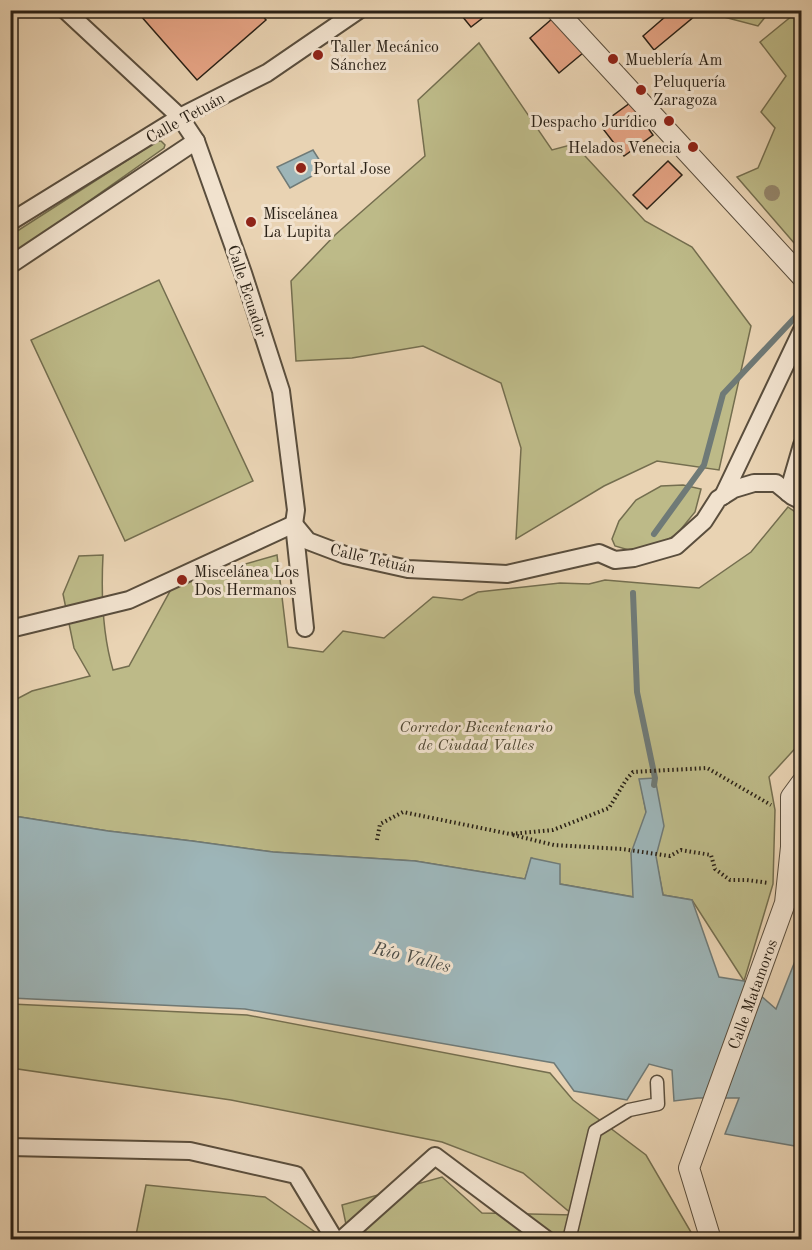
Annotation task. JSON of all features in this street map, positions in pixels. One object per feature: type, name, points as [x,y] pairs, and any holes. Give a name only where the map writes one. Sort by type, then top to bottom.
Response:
[{"type":"street","name":"Calle Ecuador","points":[[65,10],[180,117],[196,141],[243,273],[281,391],[296,510],[294,524],[304,628]]},
{"type":"street","name":"Calle Tetuán","points":[[10,222],[180,117],[267,73],[359,10]]},
{"type":"street","points":[[556,10],[801,277]]},
{"type":"street","name":"Calle Tetuán","points":[[10,265],[196,141]]},
{"type":"street","name":"Calle Tetuán","points":[[294,524],[308,541],[345,555],[408,569],[507,574],[598,553],[615,560],[634,558],[676,546],[704,521],[718,500],[729,493],[801,330]]},
{"type":"street","points":[[729,493],[754,483],[776,483],[795,497],[801,445]]},
{"type":"street","points":[[10,629],[129,600],[294,524]]},
{"type":"street","name":"Calle Matamoros","points":[[711,1239],[689,1168],[786,893],[796,850],[790,816],[791,797],[801,782]]},
{"type":"street","points":[[569,1239],[595,1131],[629,1110],[658,1104],[657,1082]]},
{"type":"street","points":[[10,1147],[190,1151],[296,1175],[335,1239]]},
{"type":"street","points":[[341,1239],[435,1156],[547,1239]]},
{"type":"path","points":[[510,834],[554,830],[609,808],[633,772],[707,768],[790,816]]},
{"type":"path","points":[[377,840],[380,824],[403,812],[554,845],[622,849],[670,856],[681,850],[711,855],[715,869],[730,880],[773,884],[786,893]]},
{"type":"green space","points":[[704,11],[770,11],[758,26]]},
{"type":"green space","points":[[798,11],[801,11],[801,251],[737,177],[758,168],[775,128],[761,112],[786,76],[760,42]]},
{"type":"green space","points":[[479,43],[552,150],[574,144],[645,221],[692,247],[751,326],[719,470],[657,461],[604,486],[516,539],[521,448],[501,383],[423,346],[352,358],[296,361],[291,281],[335,235],[425,156],[418,100]]},
{"type":"green space","points":[[157,141],[165,145],[164,148],[11,256],[11,235]]},
{"type":"green space","points":[[159,280],[253,481],[125,541],[31,340]]},
{"type":"green space","points":[[683,485],[701,489],[695,512],[677,534],[659,545],[632,551],[615,546],[612,539],[619,521],[636,500],[661,486]]},
{"type":"green space","name":"Corredor Bicentenario de Ciudad Valles","points":[[788,507],[801,516],[802,685],[795,695],[801,704],[801,742],[769,777],[775,810],[773,884],[744,981],[692,900],[663,895],[640,779],[646,812],[634,897],[560,884],[532,858],[525,879],[415,861],[273,852],[11,817],[11,702],[32,691],[90,676],[74,648],[63,594],[79,556],[103,555],[103,613],[113,670],[129,666],[174,584],[277,555],[288,647],[323,652],[343,631],[384,638],[433,597],[462,600],[478,592],[560,583],[589,584],[605,580],[699,588],[751,552]]},
{"type":"green space","points":[[11,1004],[247,1015],[550,1073],[573,1100],[646,1155],[695,1239],[349,1239],[342,1205],[442,1177],[482,1213],[573,1215],[523,1173],[442,1142],[231,1100],[11,1068]]},
{"type":"green space","points":[[146,1185],[265,1197],[325,1239],[135,1240]]},
{"type":"water","name":"Portal Jose","points":[[313,150],[325,169],[290,188],[277,167]]},
{"type":"water","name":"Río Valles","points":[[655,778],[664,826],[656,856],[663,895],[692,900],[719,977],[744,981],[776,1009],[801,946],[801,1147],[725,1134],[739,1098],[698,1098],[674,1101],[672,1070],[649,1064],[627,1100],[574,1091],[554,1063],[245,1009],[11,998],[11,817],[273,852],[415,861],[525,879],[531,858],[560,864],[560,884],[633,897],[631,853],[646,812],[639,779]]},
{"type":"building","points":[[145,10],[258,10],[266,20],[197,80],[140,15]]},
{"type":"building","points":[[457,10],[493,10],[471,27]]},
{"type":"building","points":[[673,10],[693,10],[696,15],[654,50],[643,36]]},
{"type":"building","points":[[553,18],[583,53],[559,73],[530,38]]},
{"type":"building","points":[[630,103],[653,135],[624,156],[600,125]]},
{"type":"building","points":[[668,161],[682,175],[647,209],[633,195]]},
{"type":"waterway","points":[[654,534],[704,465],[723,394],[802,310]]},
{"type":"waterway","points":[[633,593],[637,692],[655,778],[654,785]]},
{"type":"place","name":"Taller Mecánico Sánchez","points":[[318,55]]},
{"type":"place","name":"Mueblería Am","points":[[613,59]]},
{"type":"place","name":"Peluquería Zaragoza","points":[[641,90]]},
{"type":"place","name":"Despacho Jurídico","points":[[669,121]]},
{"type":"place","name":"Helados Venecia","points":[[693,147]]},
{"type":"place","name":"Portal Jose","points":[[301,168]]},
{"type":"place","name":"Miscelánea La Lupita","points":[[251,222]]},
{"type":"place","name":"Miscelánea Los Dos Hermanos","points":[[182,580]]}]
